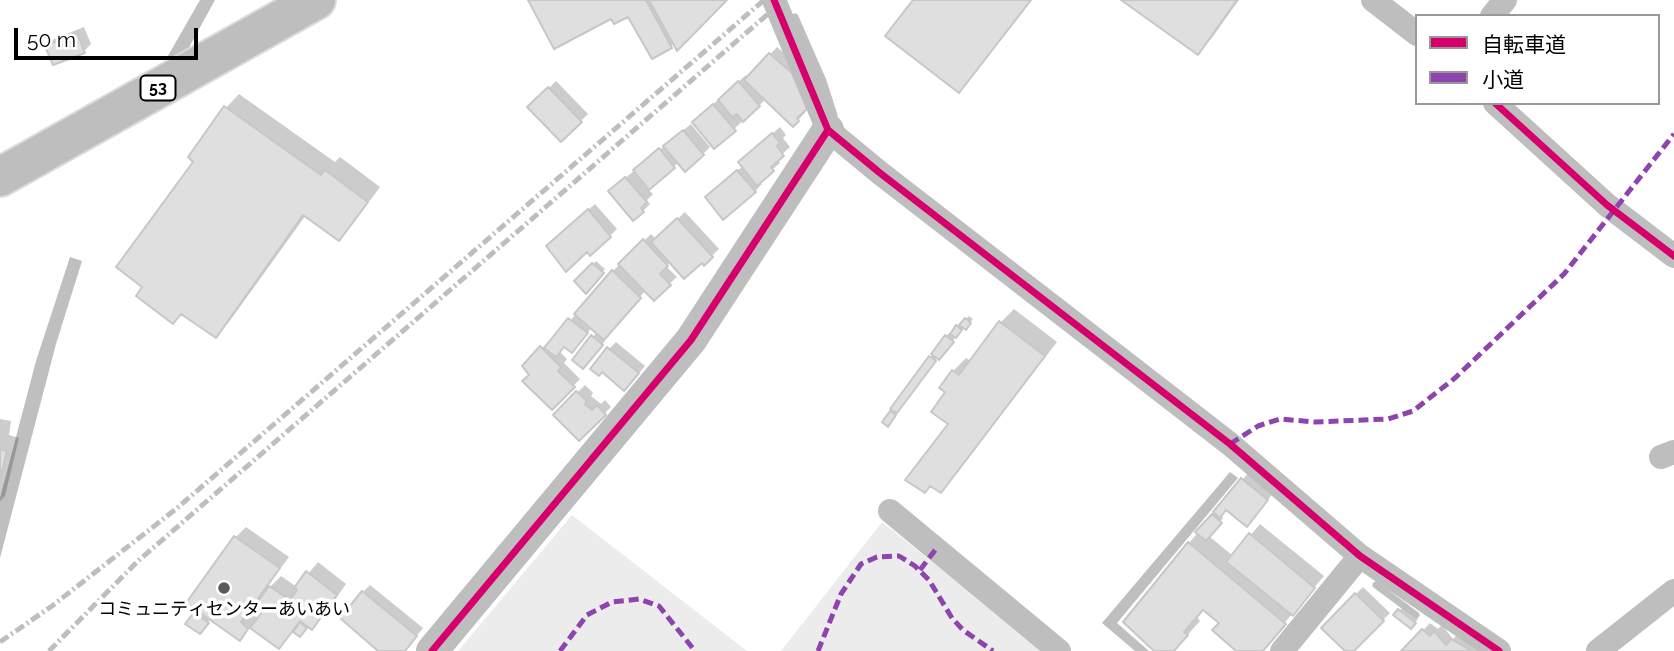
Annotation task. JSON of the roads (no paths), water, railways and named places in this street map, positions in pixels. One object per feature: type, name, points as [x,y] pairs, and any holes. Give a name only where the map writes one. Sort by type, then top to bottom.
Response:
[{"type":"highway","name":"53","points":[[0,177],[316,0]]},
{"type":"street","points":[[774,0],[828,130],[891,182],[1230,444],[1360,556],[1499,651]]},
{"type":"street","points":[[1373,0],[1415,32]]},
{"type":"street","points":[[1494,14],[1505,0]]},
{"type":"street","points":[[1497,105],[1607,205],[1674,256]]},
{"type":"street","points":[[432,651],[691,340],[828,130]]},
{"type":"street","points":[[890,510],[1059,651]]},
{"type":"street","points":[[1282,651],[1360,556]]},
{"type":"street","points":[[1598,651],[1674,590]]},
{"type":"waterway","points":[[795,17],[823,81],[834,115]]},
{"type":"waterway","points":[[1376,585],[1416,615]]},
{"type":"railway","points":[[0,642],[52,606],[176,509],[764,0]]},
{"type":"railway","points":[[49,651],[138,561],[784,0]]},
{"type":"place","name":"コミュニティセンターあいあい","points":[[224,588]]}]
